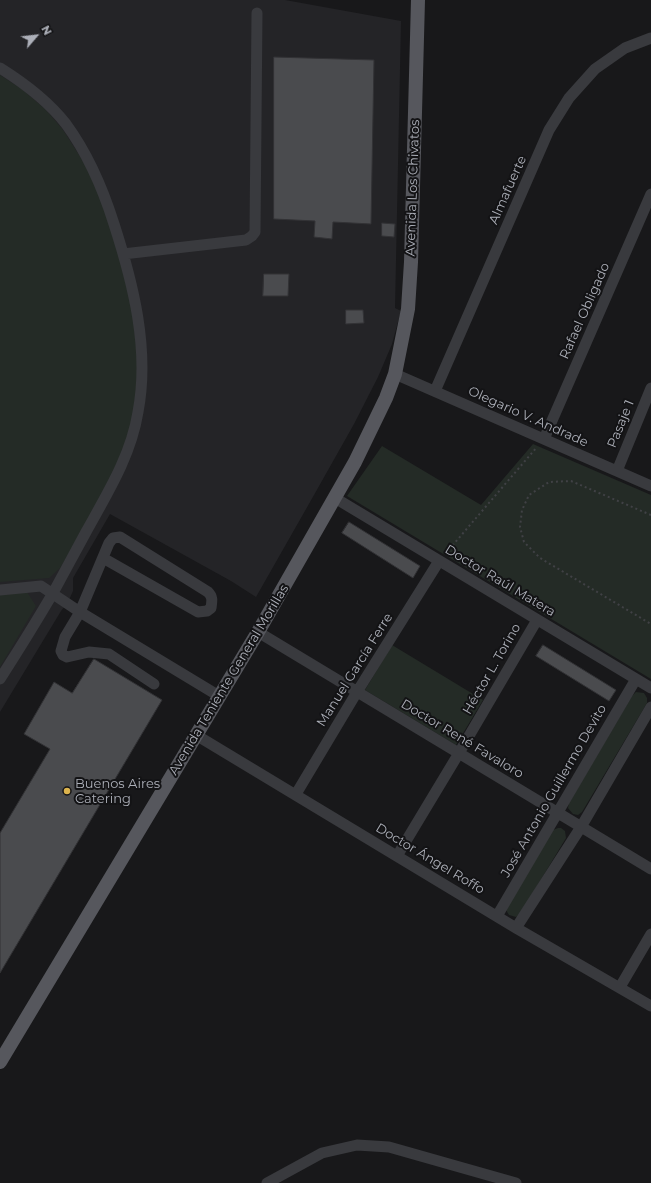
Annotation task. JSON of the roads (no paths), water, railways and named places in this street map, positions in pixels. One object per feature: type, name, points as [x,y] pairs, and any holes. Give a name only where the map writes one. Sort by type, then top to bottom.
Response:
[{"type":"main road","name":"Avenida Los Chivatos","points":[[395,374],[409,301],[418,0]]},
{"type":"main road","name":"Avenida Teniente General Morillas","points":[[0,1062],[220,696],[335,498],[374,426],[395,374]]},
{"type":"street","points":[[124,254],[246,240],[255,232],[257,13]]},
{"type":"street","name":"Almafuerte","points":[[435,392],[549,130],[568,98],[595,69],[625,48],[651,38]]},
{"type":"street","points":[[0,68],[20,80],[45,102],[66,124],[96,176],[124,254],[142,346],[142,378],[138,412],[132,436],[122,464],[108,494],[53,593],[0,679]]},
{"type":"street","name":"Rafael Obligado","points":[[544,439],[651,194]]},
{"type":"street","name":"Olegario V. Andrade","points":[[395,374],[651,486]]},
{"type":"street","name":"Pasaje 1","points":[[617,470],[651,388]]},
{"type":"street","name":"Doctor Raúl Matera","points":[[335,498],[651,688]]},
{"type":"street","points":[[103,558],[198,612],[207,611],[211,608],[212,599],[208,592],[120,537],[113,538],[103,558],[80,612],[65,638],[61,651],[66,657],[89,652],[109,654],[154,684]]},
{"type":"street","name":"Manuel García Ferre","points":[[296,794],[357,692],[439,561]]},
{"type":"street","points":[[0,590],[41,586],[80,612],[220,696]]},
{"type":"street","name":"Héctor L. Torino","points":[[397,856],[459,754],[537,620]]},
{"type":"street","name":"Doctor René Favaloro","points":[[258,632],[651,869]]},
{"type":"street","name":"José Antonio Guillermo Devito","points":[[497,916],[636,679]]},
{"type":"street","points":[[516,928],[581,827],[651,707]]},
{"type":"street","name":"Doctor Ángel Roffo","points":[[196,736],[296,794],[516,928],[651,1006]]},
{"type":"street","points":[[620,987],[651,934]]},
{"type":"street","points":[[267,1183],[322,1153],[357,1145],[389,1147],[516,1183]]},
{"type":"place","name":"Buenos Aires Catering","points":[[67,791]]}]
